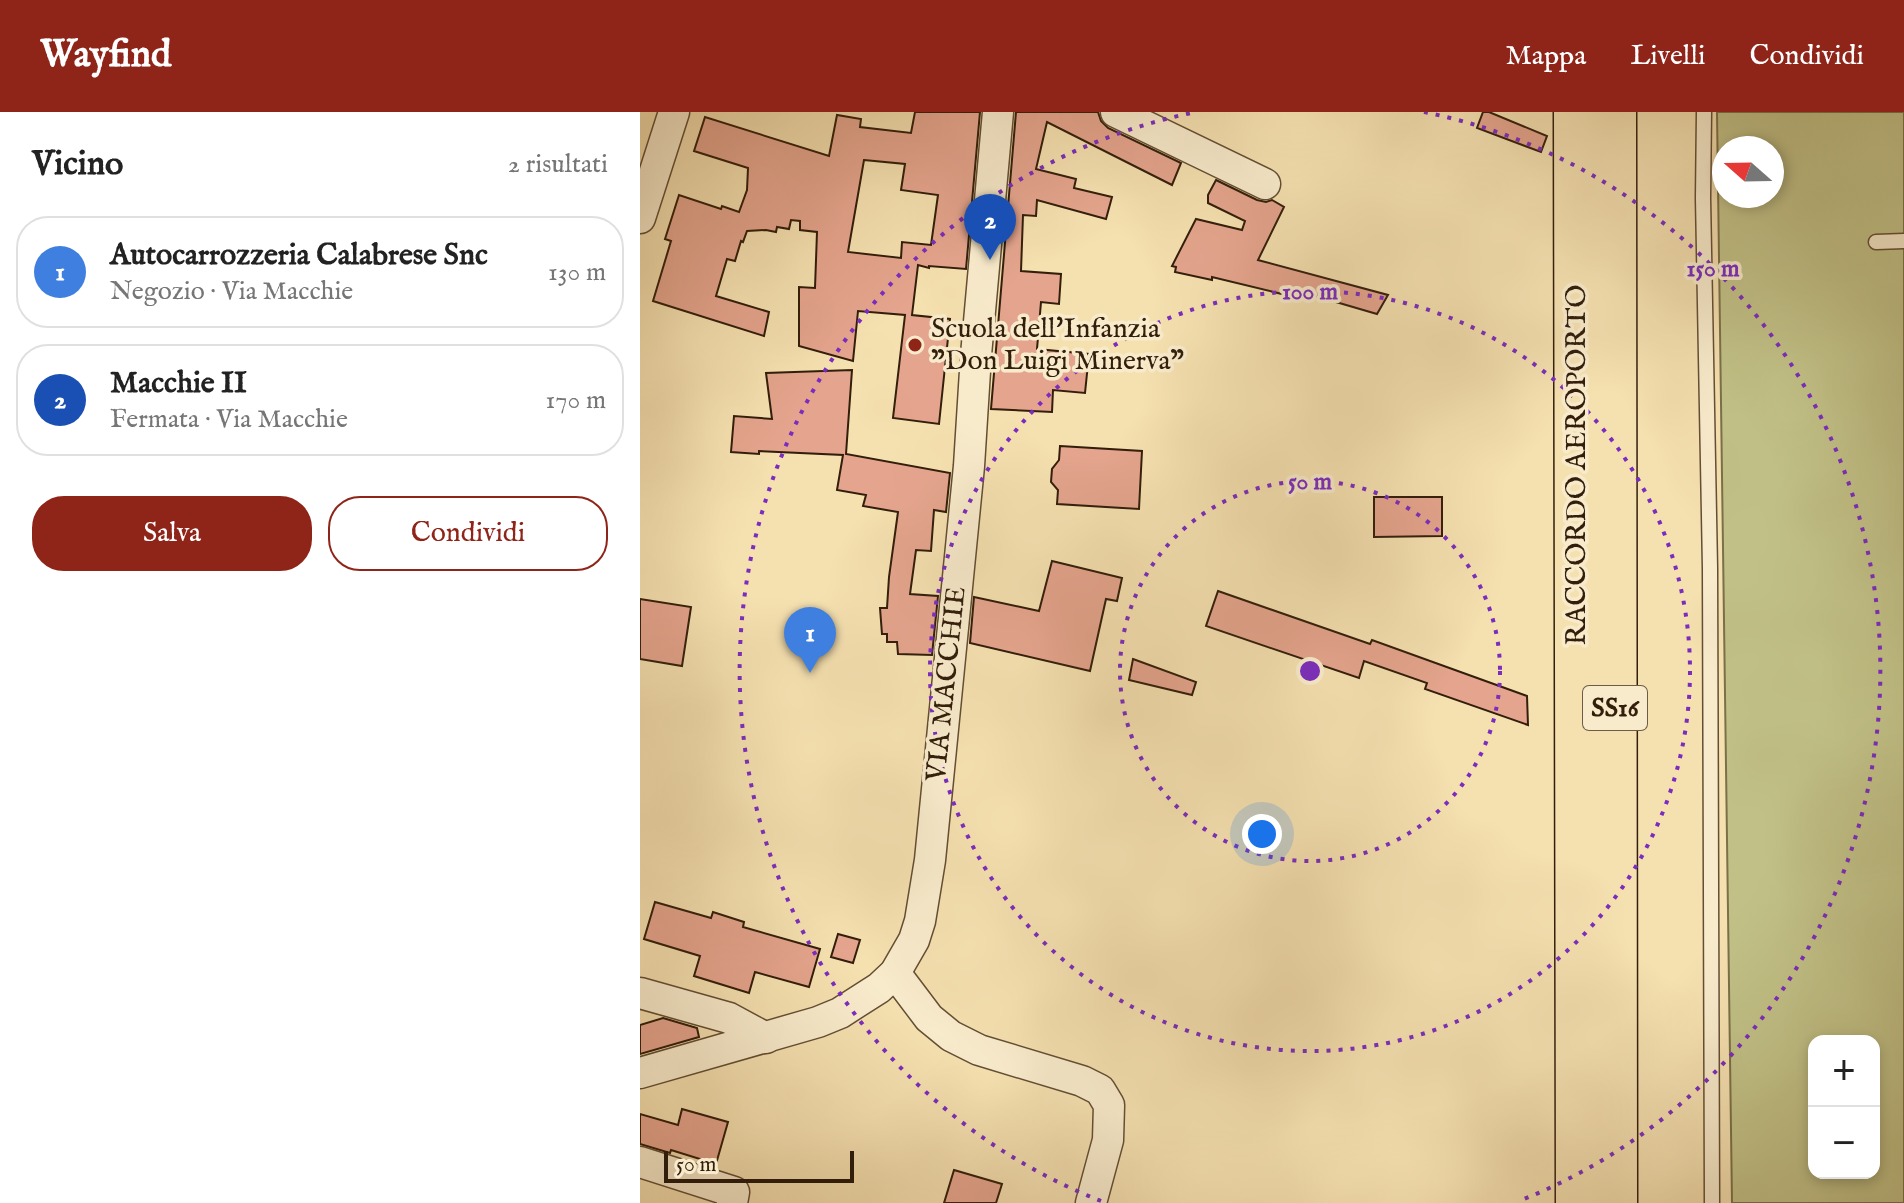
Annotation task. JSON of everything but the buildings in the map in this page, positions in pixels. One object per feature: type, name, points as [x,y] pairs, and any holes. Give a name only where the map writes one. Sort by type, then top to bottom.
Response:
[{"type":"highway","name":"RACCORDO AEROPORTO","points":[[1576,112],[1578,1203]]},
{"type":"highway","name":"RACCORDO AEROPORTO","points":[[1614,112],[1615,1203]]},
{"type":"street","points":[[640,218],[674,112]]},
{"type":"street","name":"VIA MACCHIE","points":[[640,1073],[766,1038],[840,1013],[870,995],[895,973],[914,940],[930,860],[969,466],[998,112]]},
{"type":"street","points":[[1116,112],[1265,184]]},
{"type":"street","points":[[895,973],[929,1018],[951,1036],[979,1050],[1082,1081],[1100,1090],[1109,1105],[1108,1140],[1091,1203]]},
{"type":"street","points":[[640,993],[729,1018],[766,1038]]},
{"type":"street","points":[[640,1162],[734,1192],[732,1203]]},
{"type":"lane","points":[[1704,112],[1710,568],[1712,1203]]},
{"type":"lane","points":[[1876,242],[1904,241]]},
{"type":"green space","points":[[1717,112],[1904,112],[1904,1203],[1732,1203],[1718,208],[1784,208],[1784,136],[1717,136]]},
{"type":"place","name":"Macchie II","points":[[990,260]]},
{"type":"place","name":"Scuola dell'Infanzia \"Don Luigi Minerva\"","points":[[915,345]]},
{"type":"place","name":"Autocarrozzeria Calabrese Snc","points":[[810,673]]}]
